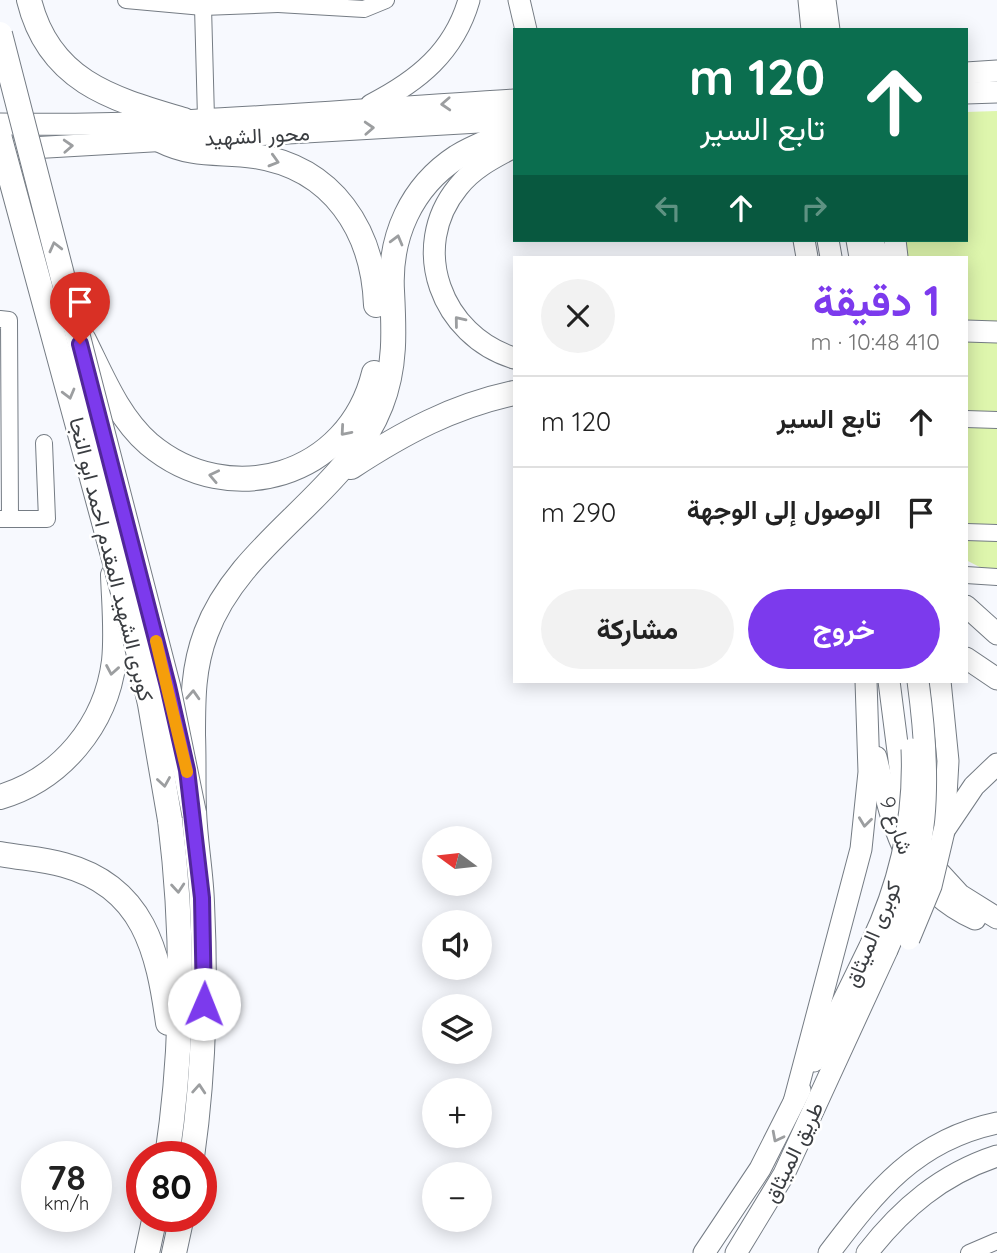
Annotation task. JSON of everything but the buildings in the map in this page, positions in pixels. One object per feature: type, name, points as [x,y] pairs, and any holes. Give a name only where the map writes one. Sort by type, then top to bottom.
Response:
[{"type":"highway","points":[[29,0],[48,43],[64,64],[84,82],[119,100],[195,119]]},
{"type":"highway","name":"كوبرى الشهيد المقدم احمد ابو النجا","points":[[0,34],[168,686],[182,816]]},
{"type":"highway","points":[[169,1141],[176,1082],[182,816],[192,696],[197,662],[207,629],[222,599],[242,571],[324,485],[367,434],[386,392],[394,346],[392,262],[398,234],[410,207],[426,184],[447,164],[513,131]]},
{"type":"highway","name":"كوبرى الشهيد المقدم احمد ابو النجا","points":[[0,139],[182,816]]},
{"type":"highway","points":[[73,318],[120,410],[137,432],[158,451],[196,471],[224,478],[252,479],[281,474],[309,462],[333,444],[360,410],[372,382],[377,353],[375,281],[365,241],[352,217],[335,196],[314,179],[290,166],[250,155],[190,152],[159,140]]},
{"type":"highway","points":[[324,485],[414,428],[464,406],[513,393]]},
{"type":"highway","points":[[0,797],[32,784],[57,766],[79,744],[103,705],[114,660],[113,554]]},
{"type":"highway","points":[[182,816],[202,898],[204,984],[200,1076],[194,1141]]},
{"type":"highway","points":[[0,854],[65,865],[93,876],[116,893],[135,913],[155,950],[164,991],[176,1082]]},
{"type":"highway","points":[[147,1253],[152,1232]]},
{"type":"highway","points":[[174,1253],[179,1232]]},
{"type":"main road","points":[[363,109],[401,90],[432,65],[456,33],[469,0]]},
{"type":"main road","points":[[519,0],[526,28]]},
{"type":"main road","points":[[812,28],[813,0]]},
{"type":"main road","points":[[813,0],[828,28]]},
{"type":"main road","points":[[968,86],[997,71]]},
{"type":"main road","points":[[968,86],[997,92]]},
{"type":"main road","points":[[968,86],[997,99]]},
{"type":"main road","name":"محور الشهيد","points":[[0,124],[195,119],[513,100]]},
{"type":"main road","name":"محور الشهيد","points":[[0,150],[513,120]]},
{"type":"main road","points":[[513,148],[484,163],[456,188],[439,222],[434,258],[442,295],[462,326],[491,349],[513,358]]},
{"type":"main road","points":[[968,331],[997,332]]},
{"type":"main road","points":[[968,608],[997,634]]},
{"type":"main road","points":[[968,659],[997,678]]},
{"type":"main road","points":[[794,1102],[861,849],[868,785],[866,683]]},
{"type":"main road","points":[[889,683],[904,804],[912,831],[926,856],[951,887],[997,918]]},
{"type":"main road","name":"كوبرى الميثاق","points":[[843,1046],[879,947],[909,824],[912,748],[903,683]]},
{"type":"main road","name":"كوبرى الميثاق","points":[[760,1169],[911,887],[925,821],[927,753],[918,683]]},
{"type":"main road","points":[[843,1046],[873,1003],[909,939],[931,886],[944,831],[948,761],[940,683]]},
{"type":"main road","name":"شارع 9","points":[[867,721],[893,825],[912,866],[942,900],[997,928]]},
{"type":"main road","points":[[944,831],[974,786],[997,764]]},
{"type":"main road","name":"طريق الميثاق","points":[[736,1253],[784,1174],[843,1046]]},
{"type":"main road","points":[[829,1253],[871,1199],[902,1167],[949,1138],[997,1123]]},
{"type":"main road","points":[[867,1253],[898,1217],[924,1193],[954,1174],[997,1156]]},
{"type":"main road","name":"طريق الميثاق","points":[[704,1253],[760,1169]]},
{"type":"street","points":[[126,0],[203,7],[278,2],[366,5],[386,0]]},
{"type":"street","points":[[195,119],[203,7]]},
{"type":"street","points":[[0,319],[9,320],[5,519],[47,519],[44,443]]},
{"type":"street","points":[[968,419],[997,420]]},
{"type":"street","points":[[968,532],[997,533]]},
{"type":"street","points":[[968,575],[997,577]]},
{"type":"street","points":[[970,1253],[997,1241]]},
{"type":"green space","points":[[997,111],[997,576],[968,561],[968,256],[900,256],[897,242],[968,242],[968,112]]},
{"type":"slow traffic","points":[[156,641],[187,772]]},
{"type":"route","points":[[80,344],[187,770],[199,855],[204,941],[204,1004]]}]
